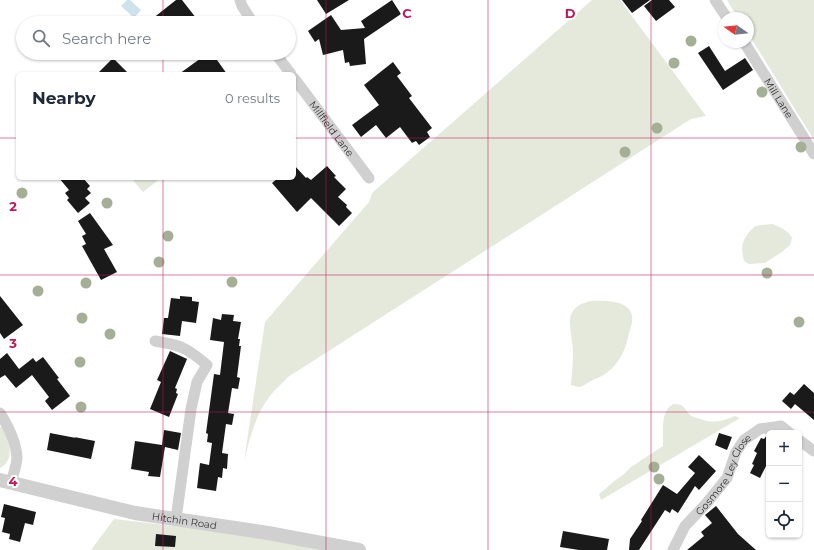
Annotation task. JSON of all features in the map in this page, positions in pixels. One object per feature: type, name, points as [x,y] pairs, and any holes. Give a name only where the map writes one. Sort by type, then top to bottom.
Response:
[{"type":"street","points":[[240,0],[248,16]]},
{"type":"street","points":[[715,0],[723,12]]},
{"type":"street","name":"Mill Lane","points":[[748,48],[814,154]]},
{"type":"street","points":[[280,60],[289,72]]},
{"type":"street","name":"Millfield Lane","points":[[296,81],[369,178]]},
{"type":"street","points":[[155,341],[172,344],[182,348],[207,365],[197,382],[193,397],[176,519]]},
{"type":"street","points":[[0,413],[11,433],[17,458],[6,481]]},
{"type":"street","name":"Gosmore Ley Close","points":[[673,550],[685,526],[705,505],[727,478],[736,452],[744,440],[760,429],[781,426],[786,430]]},
{"type":"street","points":[[802,442],[814,451]]},
{"type":"street","name":"Hitchin Road","points":[[6,481],[135,513],[268,533],[359,550]]},
{"type":"shaded area","points":[[592,0],[620,0],[706,116],[691,119],[288,377],[272,393],[260,411],[248,444],[244,461],[265,322],[369,202],[372,193]]},
{"type":"shaded area","points":[[727,0],[814,0],[814,140],[754,43],[754,12],[734,12]]},
{"type":"shaded area","points":[[133,180],[158,180],[143,192]]},
{"type":"shaded area","points":[[773,224],[789,233],[792,238],[790,245],[765,263],[749,264],[744,261],[742,245],[750,231],[756,226]]},
{"type":"shaded area","points":[[591,301],[611,301],[624,305],[632,314],[632,322],[624,351],[614,366],[603,375],[578,387],[571,385],[573,351],[570,320],[571,314],[575,309],[581,304]]},
{"type":"shaded area","points":[[674,404],[682,406],[692,416],[705,421],[718,421],[735,416],[740,418],[601,500],[599,494],[631,467],[663,446],[664,416],[670,406]]},
{"type":"shaded area","points":[[2,426],[6,433],[10,455],[7,462],[0,468],[0,427]]},
{"type":"shaded area","points":[[114,519],[261,536],[330,550],[91,550]]},
{"type":"water","points":[[127,0],[130,0],[141,10],[136,16],[132,16],[121,6]]},
{"type":"building","points":[[176,0],[182,0],[195,16],[156,16]]},
{"type":"building","points":[[317,0],[349,0],[326,14]]},
{"type":"building","points":[[392,0],[401,14],[364,39],[366,64],[350,66],[349,62],[345,63],[343,50],[323,55],[319,39],[315,42],[308,31],[331,15],[341,30],[365,28],[361,21]]},
{"type":"building","points":[[622,0],[650,0],[632,13]]},
{"type":"building","points":[[652,0],[669,0],[675,7],[656,21],[644,6]]},
{"type":"building","points":[[709,46],[725,71],[745,58],[753,70],[723,90],[698,53]]},
{"type":"building","points":[[111,60],[115,60],[127,72],[99,72]]},
{"type":"building","points":[[198,60],[217,60],[226,72],[182,72]]},
{"type":"building","points":[[393,62],[401,73],[397,76],[412,96],[409,98],[432,128],[427,132],[430,137],[419,145],[416,141],[412,143],[400,127],[386,138],[376,125],[361,137],[352,125],[379,105],[364,85]]},
{"type":"building","points":[[327,166],[336,176],[334,177],[346,189],[338,197],[347,205],[346,207],[352,213],[339,226],[311,198],[297,212],[272,183],[276,180],[296,180],[296,167],[306,178],[307,177],[311,180]]},
{"type":"building","points":[[61,180],[85,180],[90,186],[87,189],[91,193],[85,198],[90,203],[78,213],[67,200],[69,198],[65,193],[69,190]]},
{"type":"building","points":[[90,213],[113,245],[104,249],[117,272],[101,280],[82,246],[86,244],[82,236],[86,234],[78,221]]},
{"type":"building","points":[[0,296],[23,325],[4,339],[0,333]]},
{"type":"building","points":[[180,296],[192,297],[192,301],[199,302],[196,323],[182,321],[180,336],[162,334],[164,318],[168,318],[171,298],[180,299]]},
{"type":"building","points":[[222,314],[234,315],[233,321],[241,322],[238,339],[240,339],[239,346],[241,346],[237,377],[240,378],[238,389],[232,388],[228,413],[234,414],[232,425],[226,424],[222,453],[228,454],[227,469],[223,468],[222,478],[218,477],[216,491],[197,488],[200,463],[209,465],[212,443],[207,442],[208,434],[206,433],[214,374],[220,375],[224,342],[210,340],[213,318],[221,320]]},
{"type":"building","points":[[170,351],[187,359],[175,388],[177,389],[176,393],[178,394],[169,417],[150,409],[161,382],[157,380]]},
{"type":"building","points":[[7,353],[19,369],[33,358],[36,362],[43,357],[59,378],[57,379],[70,396],[52,410],[45,401],[49,397],[32,375],[16,388],[5,375],[0,378],[0,359]]},
{"type":"building","points":[[804,384],[814,393],[814,420],[795,404],[791,409],[782,401],[790,392],[794,395]]},
{"type":"building","points":[[164,430],[181,433],[178,450],[165,447],[160,477],[148,476],[149,472],[131,469],[135,441],[162,445]]},
{"type":"building","points":[[50,433],[95,441],[91,459],[47,450]]},
{"type":"building","points":[[719,433],[732,437],[727,450],[715,445]]},
{"type":"building","points":[[766,436],[766,466],[760,478],[750,473],[757,453],[754,451],[761,438],[764,439]]},
{"type":"building","points":[[699,455],[716,471],[699,490],[695,486],[678,513],[672,509],[670,513],[665,510],[639,550],[629,550],[630,539],[663,485],[677,494],[695,473],[688,467]]},
{"type":"building","points":[[4,504],[36,512],[33,525],[25,523],[20,542],[9,539],[10,534],[2,532],[5,518],[1,517]]},
{"type":"building","points":[[716,506],[738,534],[756,550],[687,550],[704,536],[701,532],[712,523],[705,515]]},
{"type":"building","points":[[563,531],[609,539],[607,550],[579,550],[560,547]]},
{"type":"building","points":[[156,534],[176,536],[175,547],[155,546]]}]
